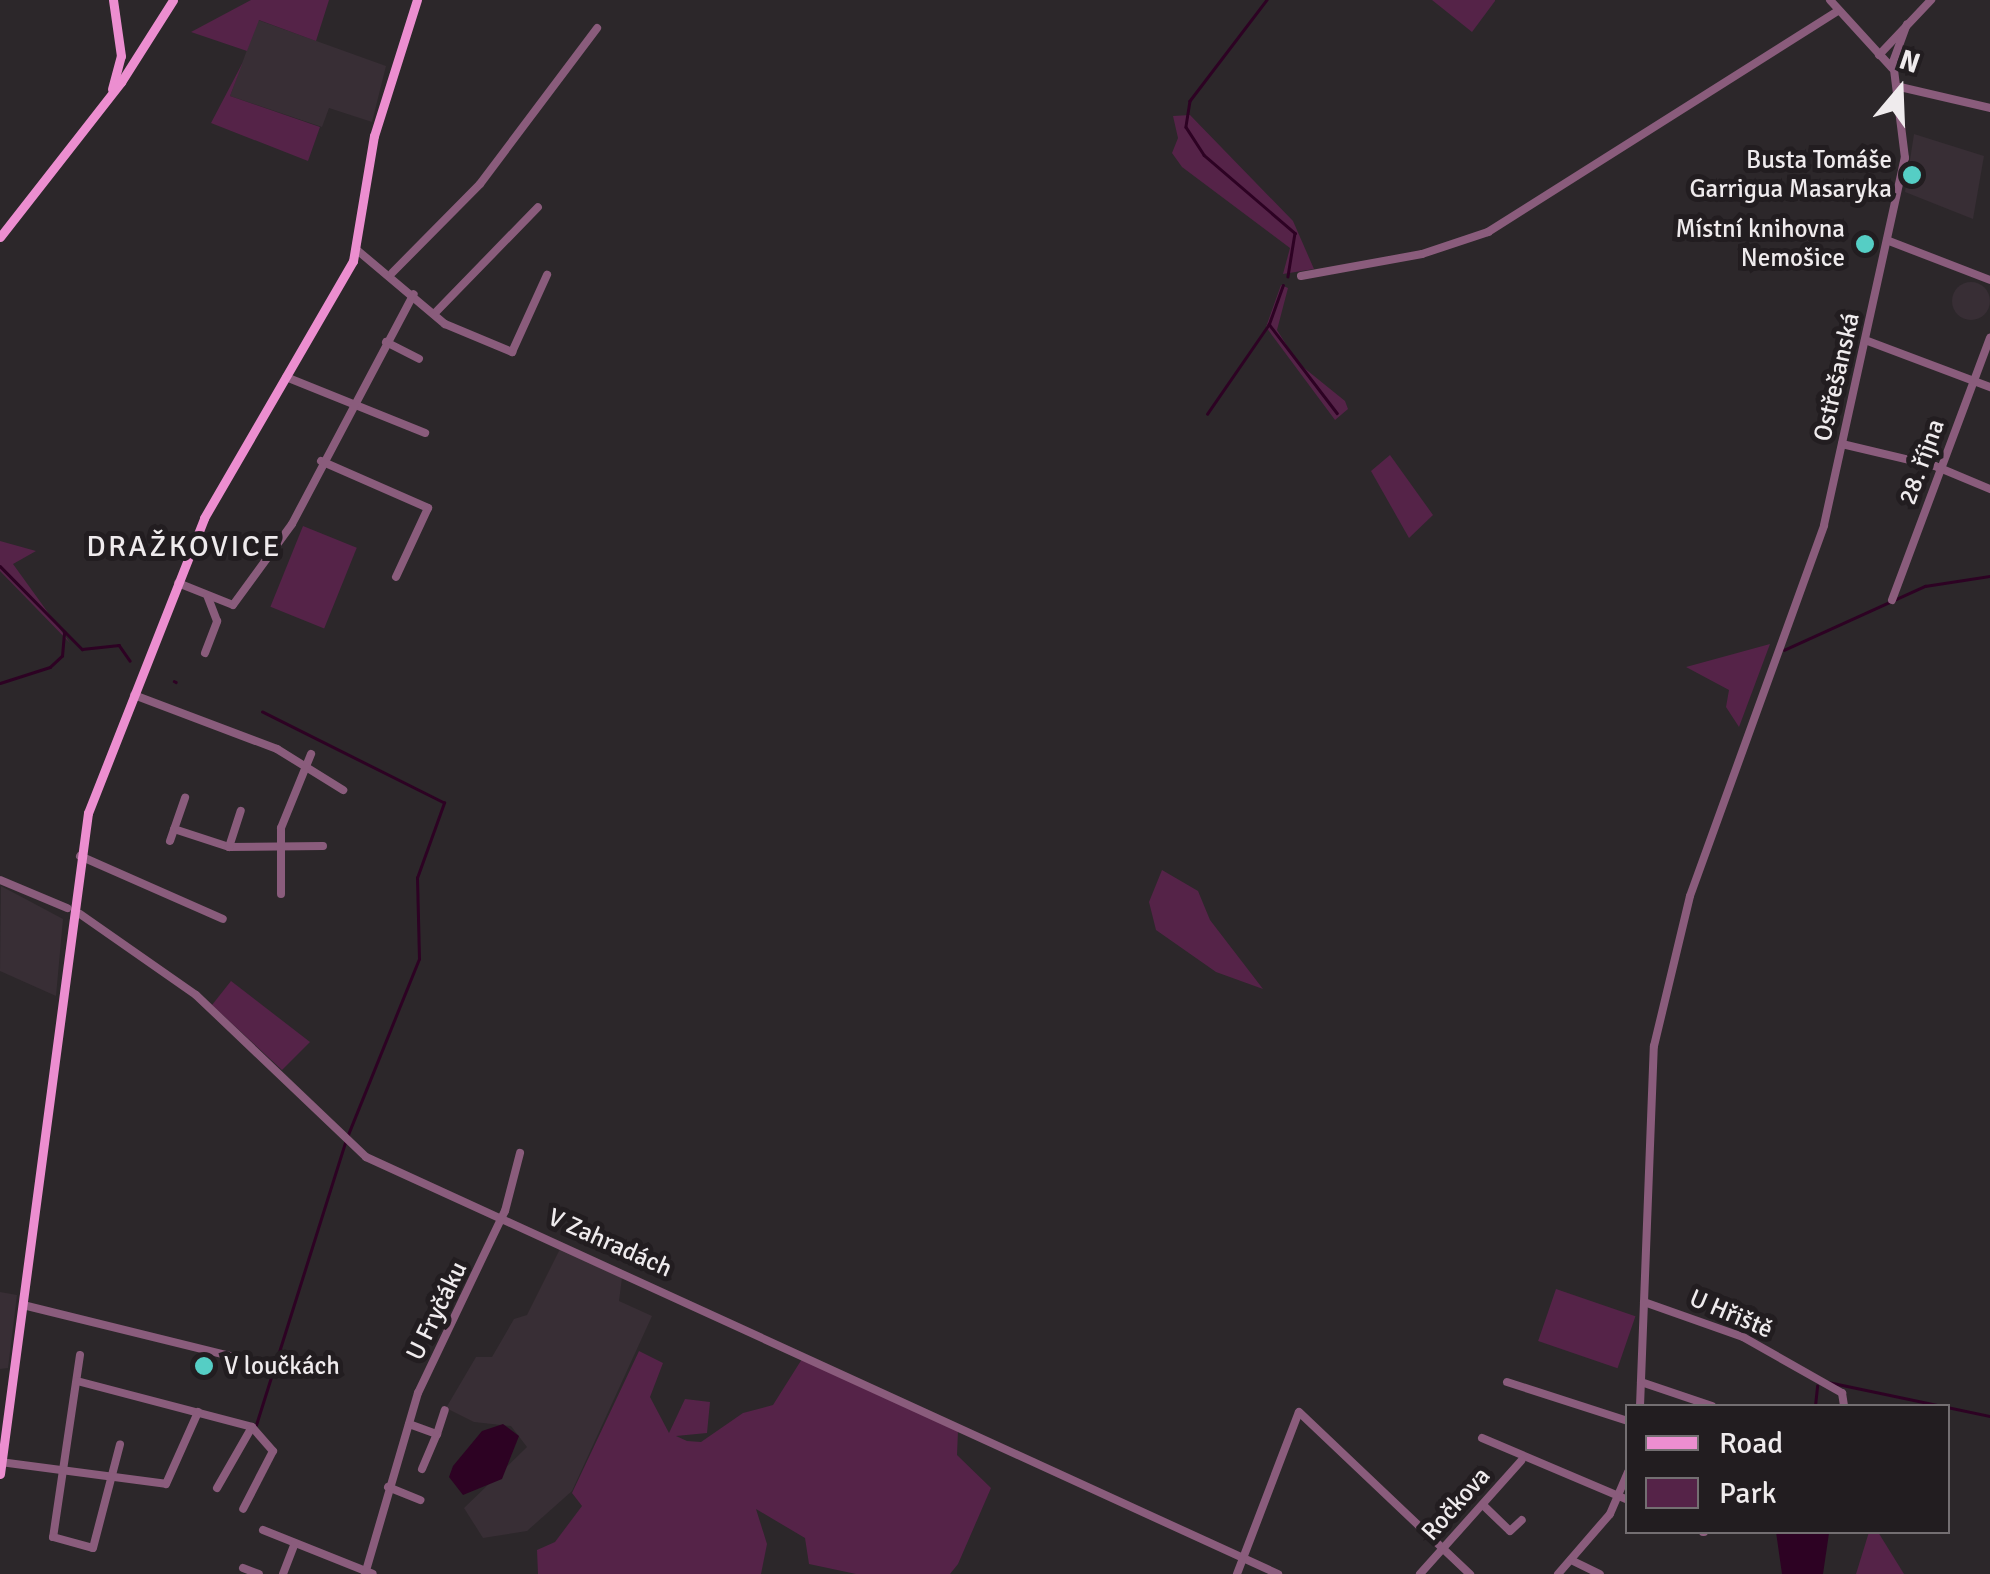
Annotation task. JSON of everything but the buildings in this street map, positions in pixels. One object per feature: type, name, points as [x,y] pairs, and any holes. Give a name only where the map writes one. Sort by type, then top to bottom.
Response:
[{"type":"main road","points":[[102,109],[121,62],[113,0]]},
{"type":"main road","points":[[0,238],[102,109],[174,0]]},
{"type":"main road","points":[[0,1474],[5,1408],[23,1304],[80,856],[92,802],[211,503],[357,250],[374,136],[416,0]]},
{"type":"street","points":[[1830,0],[1861,34],[1882,50],[1899,84],[1990,108]]},
{"type":"street","points":[[1882,50],[1931,0]]},
{"type":"street","points":[[1301,276],[1422,254],[1488,232],[1838,11]]},
{"type":"street","points":[[1895,51],[1907,24]]},
{"type":"street","points":[[392,274],[480,184],[597,28]]},
{"type":"street","points":[[1882,50],[1895,51]]},
{"type":"street","points":[[1882,50],[1895,51]]},
{"type":"street","name":"Ostřešanská","points":[[1640,1404],[1656,1034],[1690,896],[1793,613],[1842,444],[1907,143],[1895,51]]},
{"type":"street","points":[[434,314],[538,207]]},
{"type":"street","points":[[1888,241],[1990,280]]},
{"type":"street","points":[[357,250],[392,274],[434,314],[512,352],[548,276]]},
{"type":"street","points":[[178,583],[233,604],[289,530],[350,404],[414,294]]},
{"type":"street","name":"28. října","points":[[1892,600],[1990,338]]},
{"type":"street","points":[[1866,340],[1990,387]]},
{"type":"street","points":[[386,342],[420,359]]},
{"type":"street","points":[[286,377],[425,433]]},
{"type":"street","points":[[1842,444],[1941,468],[1990,489]]},
{"type":"street","points":[[320,461],[428,508],[396,577]]},
{"type":"street","points":[[205,653],[217,621],[208,597]]},
{"type":"street","points":[[134,695],[272,747],[303,770],[343,790]]},
{"type":"street","points":[[280,894],[280,845],[311,754]]},
{"type":"street","points":[[170,841],[185,798]]},
{"type":"street","points":[[229,847],[241,811]]},
{"type":"street","points":[[174,829],[229,847],[324,846]]},
{"type":"street","points":[[80,856],[222,919]]},
{"type":"street","name":"V Zahradách","points":[[0,880],[73,911],[196,995],[345,1142],[1278,1574]]},
{"type":"street","name":"U Fryčáku","points":[[368,1573],[388,1487],[409,1424],[503,1216],[520,1153]]},
{"type":"street","name":"U Hřiště","points":[[1644,1302],[1742,1337],[1842,1393],[1844,1404]]},
{"type":"street","points":[[23,1304],[234,1356]]},
{"type":"street","points":[[80,1354],[64,1476],[51,1535],[93,1548],[120,1444]]},
{"type":"street","points":[[1794,1380],[1804,1373]]},
{"type":"street","points":[[77,1380],[252,1426],[273,1450],[244,1509]]},
{"type":"street","points":[[1507,1382],[1625,1419]]},
{"type":"street","points":[[1642,1382],[1706,1404]]},
{"type":"street","points":[[422,1469],[446,1410]]},
{"type":"street","points":[[1,1462],[64,1476],[112,1476],[166,1484],[198,1412]]},
{"type":"street","points":[[1237,1574],[1299,1412],[1470,1574]]},
{"type":"street","points":[[409,1424],[436,1434]]},
{"type":"street","points":[[217,1488],[252,1426]]},
{"type":"street","points":[[1482,1438],[1521,1460],[1624,1499],[1558,1574]]},
{"type":"street","name":"Ročkova","points":[[1420,1574],[1521,1460]]},
{"type":"street","points":[[388,1487],[420,1500]]},
{"type":"street","points":[[1483,1505],[1510,1531],[1522,1520]]},
{"type":"street","points":[[263,1530],[368,1573]]},
{"type":"street","points":[[283,1574],[294,1543]]},
{"type":"street","points":[[1571,1560],[1600,1574]]},
{"type":"street","points":[[244,1568],[259,1574]]},
{"type":"shaded area","points":[[258,20],[386,66],[372,122],[329,108],[322,127],[230,96]]},
{"type":"shaded area","points":[[1914,134],[1984,156],[1973,219],[1905,192]]},
{"type":"shaded area","points":[[1971,282],[1984,288],[1990,301],[1984,314],[1971,320],[1958,314],[1952,301],[1958,288]]},
{"type":"shaded area","points":[[1,886],[63,919],[56,996],[0,971]]},
{"type":"shaded area","points":[[560,1249],[622,1278],[619,1301],[652,1316],[572,1491],[527,1531],[483,1538],[464,1508],[527,1447],[511,1426],[474,1422],[446,1408],[476,1357],[492,1357],[514,1319],[527,1315]]},
{"type":"shaded area","points":[[0,1292],[17,1295],[8,1368],[0,1369]]},
{"type":"shaded area","points":[[503,1424],[519,1436],[502,1479],[463,1495],[449,1477],[453,1466],[482,1431]]},
{"type":"shaded area","points":[[1776,1534],[1829,1534],[1823,1574],[1782,1574]]},
{"type":"green space","points":[[251,0],[329,0],[316,41],[259,20],[247,51],[191,32]]},
{"type":"green space","points":[[1432,0],[1495,0],[1495,1],[1472,32]]},
{"type":"green space","points":[[243,62],[230,96],[320,127],[308,161],[211,123]]},
{"type":"green space","points":[[1190,115],[1293,221],[1314,269],[1283,274],[1290,248],[1182,167],[1172,153],[1178,138],[1173,116]]},
{"type":"green space","points":[[1281,285],[1288,288],[1277,330],[1298,363],[1345,401],[1348,409],[1335,420],[1266,327]]},
{"type":"green space","points":[[1390,455],[1433,515],[1409,538],[1371,471]]},
{"type":"green space","points":[[303,526],[357,548],[324,628],[270,607]]},
{"type":"green space","points":[[0,541],[36,551],[13,564],[70,643],[0,571]]},
{"type":"green space","points":[[1770,644],[1739,727],[1726,707],[1729,690],[1686,667]]},
{"type":"green space","points":[[1162,870],[1198,891],[1210,920],[1263,989],[1216,972],[1156,930],[1149,902]]},
{"type":"green space","points":[[231,981],[310,1042],[282,1070],[212,1005]]},
{"type":"green space","points":[[1556,1289],[1635,1316],[1618,1368],[1538,1341]]},
{"type":"green space","points":[[639,1351],[663,1363],[650,1397],[669,1433],[685,1399],[710,1402],[707,1433],[676,1436],[687,1441],[701,1442],[743,1413],[773,1405],[802,1359],[958,1431],[957,1455],[991,1488],[958,1564],[950,1574],[856,1574],[809,1564],[805,1538],[756,1509],[767,1544],[761,1574],[538,1574],[537,1550],[555,1542],[582,1506],[572,1493]]},
{"type":"green space","points":[[1868,1534],[1879,1534],[1904,1574],[1856,1574]]},
{"type":"waterway","points":[[1267,0],[1190,101],[1186,127],[1204,155],[1295,233],[1288,276]]},
{"type":"waterway","points":[[1207,414],[1269,324],[1283,285]]},
{"type":"waterway","points":[[1269,324],[1337,413]]},
{"type":"waterway","points":[[0,566],[82,649],[119,645],[130,661]]},
{"type":"waterway","points":[[1784,650],[1925,586],[1990,576]]},
{"type":"waterway","points":[[0,683],[50,667],[62,656],[64,632]]},
{"type":"waterway","points":[[256,1425],[345,1142],[419,959],[417,878],[444,803],[262,712]]},
{"type":"waterway","points":[[1828,1382],[1933,1404]]},
{"type":"waterway","points":[[1815,1404],[1817,1386]]},
{"type":"waterway","points":[[1950,1408],[1990,1416]]},
{"type":"place","name":"Busta Tomáše Garrigua Masaryka","points":[[1912,175]]},
{"type":"place","name":"Místní knihovna Nemošice","points":[[1865,244]]},
{"type":"place","name":"V loučkách","points":[[204,1366]]},
{"type":"district","name":"DRAŽKOVICE","points":[[184,547]]}]
